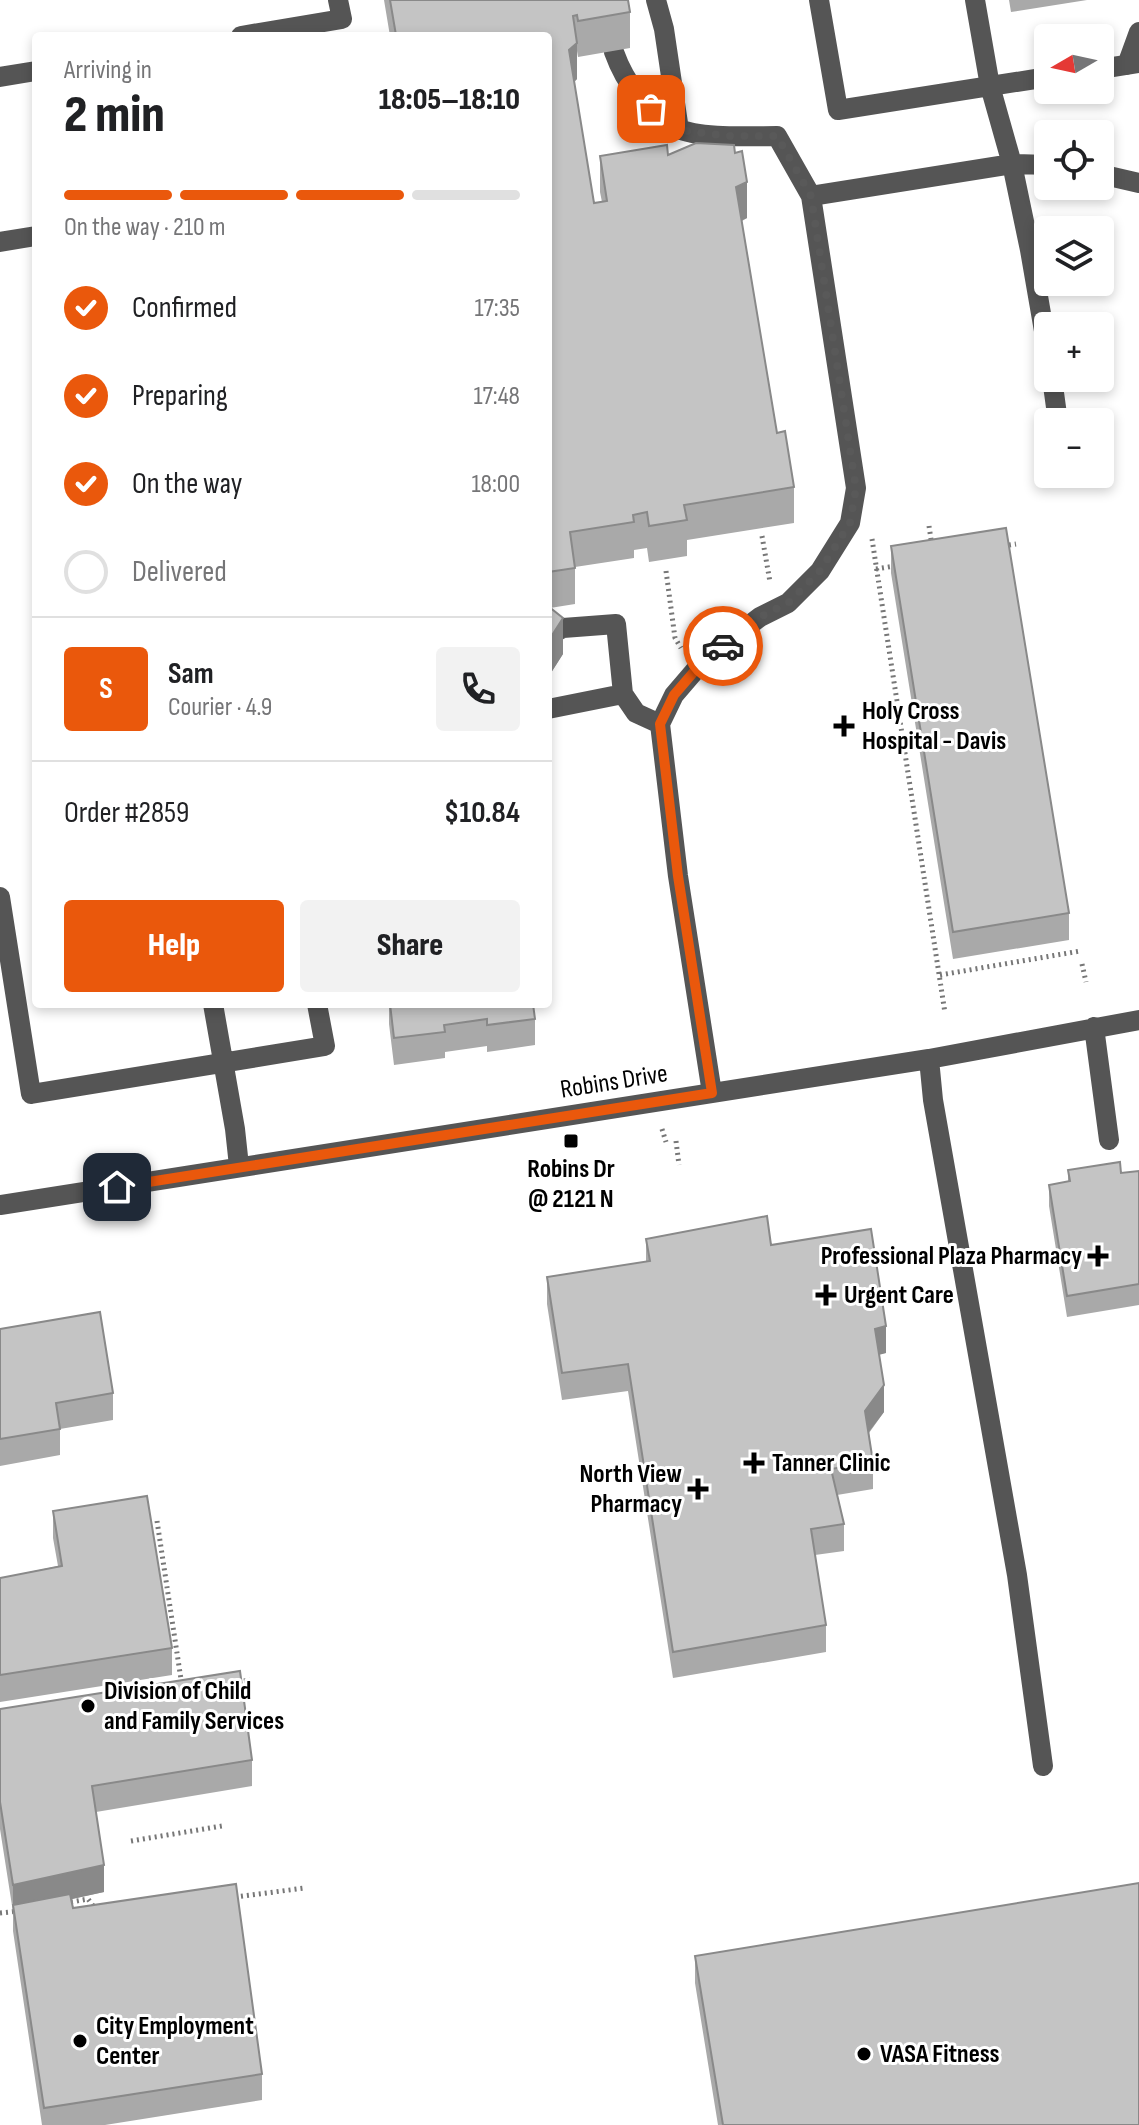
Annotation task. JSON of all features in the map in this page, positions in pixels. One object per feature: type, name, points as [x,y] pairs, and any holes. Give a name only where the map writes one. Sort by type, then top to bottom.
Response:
[{"type":"street","points":[[265,32],[342,19],[338,0]]},
{"type":"street","points":[[656,0],[664,29],[679,130]]},
{"type":"street","points":[[819,0],[838,110],[1034,79]]},
{"type":"street","points":[[975,0],[990,86],[1012,164],[1041,312]]},
{"type":"street","points":[[1133,64],[1139,32]]},
{"type":"street","points":[[614,52],[623,77],[651,109],[679,130],[727,136],[777,136],[811,196],[856,488],[850,523],[820,571],[788,603],[760,617],[704,660],[674,695],[660,724],[678,876],[712,1093]]},
{"type":"street","points":[[0,77],[32,72]]},
{"type":"street","points":[[811,196],[1012,164],[1034,165]]},
{"type":"street","points":[[1114,177],[1139,183]]},
{"type":"street","points":[[0,242],[32,237]]},
{"type":"street","points":[[552,634],[563,628],[616,624],[623,694],[636,713],[660,724]]},
{"type":"street","points":[[552,706],[623,694]]},
{"type":"street","points":[[0,897],[31,1094],[325,1046],[318,1008]]},
{"type":"street","points":[[214,1008],[239,1166]]},
{"type":"street","name":"Robins Drive","points":[[0,1205],[929,1059],[1139,1020]]},
{"type":"street","points":[[1094,1027],[1109,1140]]},
{"type":"street","points":[[929,1059],[933,1100],[1017,1575],[1043,1766]]},
{"type":"path","points":[[929,526],[934,559]]},
{"type":"path","points":[[870,532],[945,1013]]},
{"type":"path","points":[[762,536],[771,586]]},
{"type":"path","points":[[989,549],[1016,544]]},
{"type":"path","points":[[876,569],[905,564]]},
{"type":"path","points":[[666,571],[675,638],[684,654]]},
{"type":"path","points":[[940,975],[1080,951]]},
{"type":"path","points":[[1082,964],[1086,982]]},
{"type":"path","points":[[662,1129],[666,1142]]},
{"type":"path","points":[[676,1141],[679,1165]]},
{"type":"path","points":[[157,1521],[183,1692]]},
{"type":"path","points":[[237,1682],[250,1680]]},
{"type":"path","points":[[131,1841],[222,1826]]},
{"type":"path","points":[[234,1897],[305,1888]]},
{"type":"path","points":[[58,1904],[88,1899],[100,1915]]},
{"type":"path","points":[[0,1913],[28,1910]]},
{"type":"building","points":[[390,0],[628,0],[630,12],[578,21],[577,15],[573,16],[577,43],[569,50],[594,203],[607,201],[600,156],[667,145],[668,155],[696,143],[734,145],[735,153],[742,151],[747,182],[736,187],[777,433],[785,431],[794,487],[684,505],[687,520],[649,526],[647,512],[633,515],[634,522],[570,532],[575,568],[552,571],[552,32],[395,32]]},
{"type":"building","points":[[1006,528],[1069,913],[953,932],[891,546]]},
{"type":"building","points":[[552,609],[563,618],[552,635]]},
{"type":"building","points":[[390,1008],[534,1008],[535,1019],[487,1025],[487,1019],[444,1025],[445,1032],[394,1038]]},
{"type":"building","name":"Professional Plaza Pharmacy","points":[[1120,1162],[1121,1173],[1139,1171],[1139,1284],[1067,1296],[1049,1185],[1070,1181],[1068,1170]]},
{"type":"building","name":"Tanner Clinic","points":[[767,1216],[771,1245],[871,1229],[886,1326],[875,1329],[884,1385],[865,1411],[873,1462],[831,1469],[844,1524],[811,1529],[826,1625],[673,1652],[628,1364],[562,1373],[547,1277],[650,1261],[646,1239]]},
{"type":"building","points":[[100,1312],[113,1393],[56,1403],[60,1429],[0,1439],[0,1329]]},
{"type":"building","points":[[147,1496],[172,1648],[0,1675],[0,1578],[62,1566],[53,1511]]},
{"type":"building","points":[[240,1671],[252,1760],[92,1786],[104,1865],[13,1885],[0,1802],[0,1709]]},
{"type":"building","points":[[1139,1883],[1139,2125],[723,2125],[695,1956]]},
{"type":"building","points":[[236,1884],[262,2074],[44,2108],[13,1905],[70,1894],[73,1908]]},
{"type":"way so far","points":[[651,109],[679,130],[727,136],[777,136],[811,196],[856,488],[850,523],[820,571],[788,603],[760,617],[723,646]]},
{"type":"place","name":"Holy Cross Hospital - Davis","points":[[844,726]]},
{"type":"place","name":"Robins Dr @ 2121 N","points":[[571,1141]]},
{"type":"place","name":"Professional Plaza Pharmacy","points":[[1098,1256]]},
{"type":"place","name":"Urgent Care","points":[[826,1295]]},
{"type":"place","name":"Tanner Clinic","points":[[754,1463]]},
{"type":"place","name":"North View Pharmacy","points":[[698,1489]]},
{"type":"place","name":"Division of Child and Family Services","points":[[88,1706]]},
{"type":"place","name":"City Employment Center","points":[[80,2041]]},
{"type":"place","name":"VASA Fitness","points":[[864,2054]]},
{"type":"route","points":[[117,1187],[712,1093],[678,876],[660,724],[674,695],[704,660],[723,646]]}]
